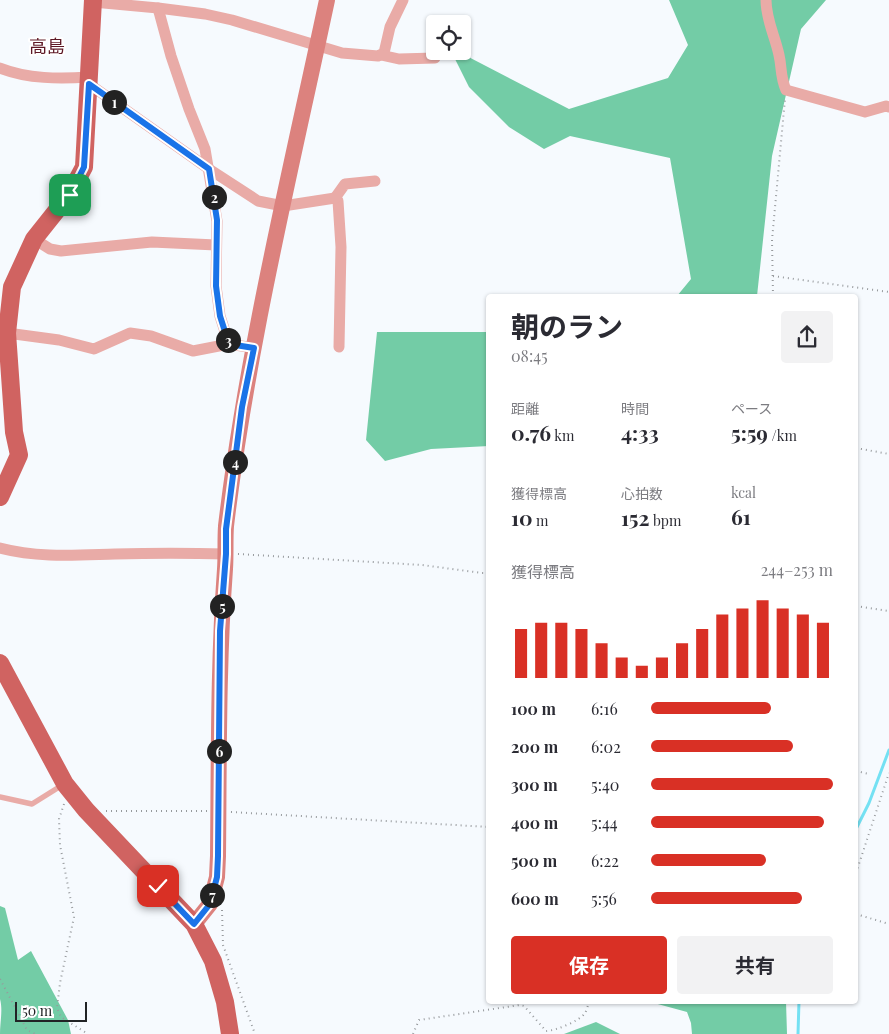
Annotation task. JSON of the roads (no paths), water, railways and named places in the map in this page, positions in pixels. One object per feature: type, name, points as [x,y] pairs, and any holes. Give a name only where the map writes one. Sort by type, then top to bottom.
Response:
[{"type":"main road","points":[[0,497],[19,455],[14,432],[5,312],[12,287],[34,239],[70,195],[84,167],[93,1]]},
{"type":"main road","points":[[0,663],[68,787],[86,810],[194,924],[213,960],[230,1034]]},
{"type":"street","points":[[194,924],[210,904],[217,877],[220,631],[226,529],[240,426],[283,206],[327,0]]},
{"type":"street","points":[[381,55],[384,53],[390,27],[402,0]]},
{"type":"street","points":[[766,0],[766,14],[780,56],[781,78],[786,90],[865,112],[886,106],[889,107]]},
{"type":"street","points":[[93,1],[158,8],[232,20],[349,54],[363,56],[381,55],[400,59],[426,58]]},
{"type":"street","points":[[158,8],[171,56],[205,149],[217,220],[216,286],[220,316],[229,344]]},
{"type":"street","points":[[0,68],[13,73],[89,81],[209,169],[258,201],[283,206],[335,198],[345,184],[374,181]]},
{"type":"street","points":[[335,198],[338,201],[341,238],[339,347]]},
{"type":"street","points":[[34,239],[50,249],[61,251],[152,242],[216,244]]},
{"type":"street","points":[[7,333],[59,340],[94,349],[130,333],[151,336],[192,351],[229,344],[254,348]]},
{"type":"street","points":[[0,548],[20,553],[54,556],[164,553],[226,554]]},
{"type":"lane","points":[[0,797],[32,804],[68,787]]},
{"type":"waterway","points":[[858,825],[869,803],[889,750]]},
{"type":"waterway","points":[[798,1034],[799,1004]]},
{"type":"district","name":"高島","points":[[47,46]]}]
